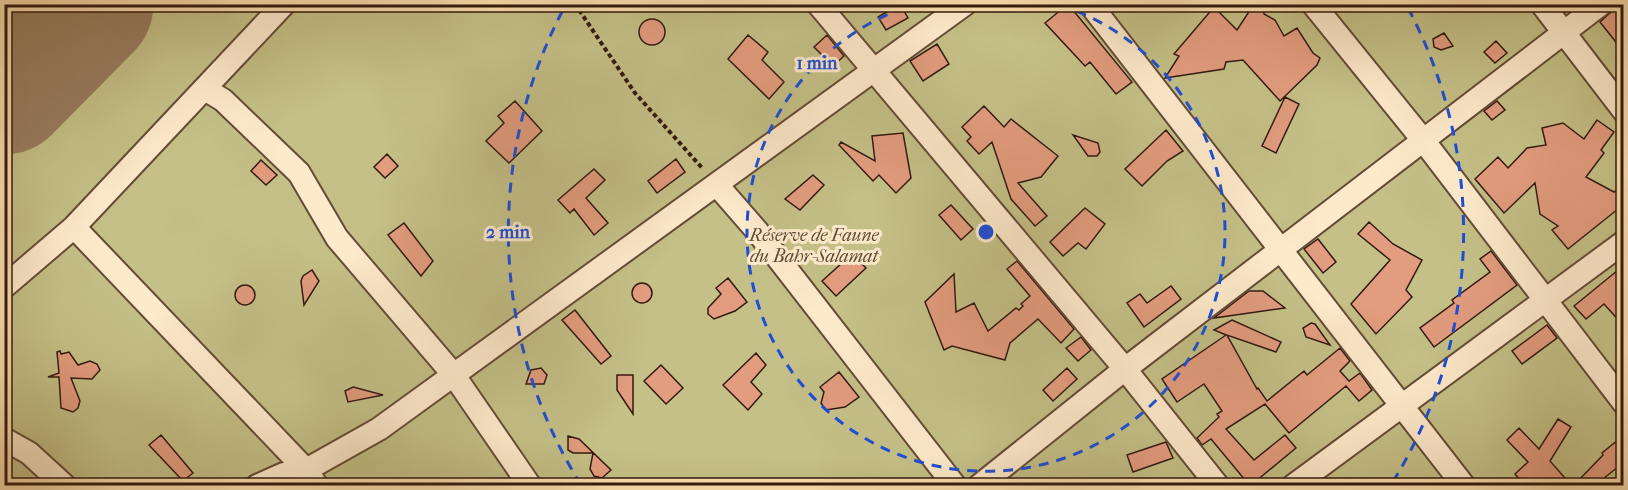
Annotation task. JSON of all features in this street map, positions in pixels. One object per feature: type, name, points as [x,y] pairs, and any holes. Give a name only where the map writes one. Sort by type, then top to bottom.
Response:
[{"type":"street","points":[[4,287],[74,227],[284,4]]},
{"type":"street","points":[[818,4],[1125,369],[1218,486]]},
{"type":"street","points":[[257,486],[284,474],[312,478],[965,4]]},
{"type":"street","points":[[1090,4],[1464,486]]},
{"type":"street","points":[[1313,4],[1423,140],[1623,403]]},
{"type":"street","points":[[1542,4],[1623,111]]},
{"type":"street","points":[[979,486],[1125,369],[1601,4]]},
{"type":"street","points":[[205,88],[223,100],[298,173],[337,238],[453,374],[530,486]]},
{"type":"street","points":[[717,185],[757,231],[955,486]]},
{"type":"street","points":[[74,227],[312,478]]},
{"type":"street","points":[[1293,486],[1623,242]]},
{"type":"street","points":[[4,439],[29,453],[65,486]]},
{"type":"path","points":[[575,4],[635,93],[717,185]]},
{"type":"green space","name":"Réserve de Faune du Bahr-Salamat","points":[[5,5],[1623,5],[1623,485],[5,485]]},
{"type":"building","points":[[900,4],[908,18],[886,30],[878,17]]},
{"type":"building","points":[[1068,4],[1132,82],[1116,94],[1090,62],[1085,66],[1045,23]]},
{"type":"building","points":[[1254,4],[1262,4],[1264,14],[1275,20],[1284,36],[1297,28],[1313,53],[1320,58],[1317,65],[1280,101],[1243,60],[1226,62],[1224,69],[1165,78],[1179,56],[1174,54],[1214,7],[1237,30]]},
{"type":"building","points":[[1620,4],[1623,4],[1623,51],[1600,22]]},
{"type":"building","points":[[652,19],[661,23],[665,32],[661,41],[652,45],[643,41],[639,32],[643,23]]},
{"type":"building","points":[[1444,33],[1453,46],[1441,50],[1434,47],[1433,39]]},
{"type":"building","points":[[748,35],[768,52],[762,60],[784,82],[769,99],[728,59]]},
{"type":"building","points":[[827,35],[844,56],[833,66],[814,47]]},
{"type":"building","points":[[1496,41],[1507,53],[1495,63],[1484,52]]},
{"type":"building","points":[[937,44],[949,64],[923,81],[910,61]]},
{"type":"building","points":[[1285,97],[1299,104],[1276,153],[1262,146]]},
{"type":"building","points":[[515,101],[542,131],[509,163],[486,141],[504,123],[498,116]]},
{"type":"building","points":[[1497,101],[1505,110],[1492,120],[1484,111]]},
{"type":"building","points":[[984,106],[1004,127],[1011,119],[1058,156],[1041,177],[1018,183],[1047,216],[1035,226],[1011,199],[992,142],[979,154],[967,141],[971,137],[962,127]]},
{"type":"building","points":[[1597,120],[1614,132],[1601,150],[1604,153],[1586,177],[1614,192],[1623,185],[1623,205],[1568,249],[1552,230],[1558,226],[1540,214],[1535,183],[1504,213],[1475,179],[1498,157],[1508,168],[1527,148],[1546,145],[1542,128],[1563,123],[1584,139]]},
{"type":"building","points":[[1166,130],[1183,151],[1167,161],[1142,186],[1125,169]]},
{"type":"building","points":[[903,133],[911,178],[896,193],[879,175],[873,181],[839,145],[841,142],[875,161],[872,136]]},
{"type":"building","points":[[1073,135],[1098,143],[1100,152],[1097,156],[1088,156]]},
{"type":"building","points":[[387,154],[398,166],[385,178],[374,167]]},
{"type":"building","points":[[676,159],[685,172],[657,193],[648,181]]},
{"type":"building","points":[[261,160],[277,175],[266,185],[251,171]]},
{"type":"building","points":[[594,169],[605,180],[586,198],[608,223],[594,235],[574,209],[570,213],[558,200]]},
{"type":"building","points":[[813,175],[824,185],[800,210],[785,199]]},
{"type":"building","points":[[951,205],[973,229],[961,240],[939,215]]},
{"type":"building","points":[[1085,208],[1105,224],[1086,249],[1078,243],[1063,256],[1050,242]]},
{"type":"building","points":[[1369,222],[1393,244],[1422,260],[1406,290],[1412,297],[1376,334],[1351,304],[1390,260],[1358,234]]},
{"type":"building","points":[[404,223],[433,261],[421,276],[388,235]]},
{"type":"building","points":[[1318,239],[1336,262],[1323,273],[1304,249]]},
{"type":"building","points":[[1491,251],[1517,285],[1434,347],[1420,328],[1454,303],[1452,300],[1490,272],[1480,259]]},
{"type":"building","points":[[852,254],[866,268],[836,296],[822,281]]},
{"type":"building","points":[[1017,261],[1074,329],[1061,343],[1038,319],[1010,343],[1005,360],[952,346],[944,350],[925,302],[954,274],[956,312],[974,303],[988,331],[1016,308],[1019,310],[1023,306],[1021,304],[1030,296],[1007,269]]},
{"type":"building","points":[[1623,266],[1623,325],[1604,304],[1586,319],[1574,306]]},
{"type":"building","points":[[312,270],[319,281],[304,305],[301,281],[303,276]]},
{"type":"building","points":[[728,278],[747,302],[735,311],[714,319],[708,314],[708,308],[721,294],[716,288]]},
{"type":"building","points":[[642,283],[649,286],[652,293],[649,300],[642,303],[635,300],[632,293],[635,286]]},
{"type":"building","points":[[245,285],[252,288],[255,295],[252,302],[245,305],[238,302],[235,295],[238,288]]},
{"type":"building","points":[[1171,286],[1181,299],[1144,327],[1127,303],[1140,294],[1147,303]]},
{"type":"building","points":[[1249,291],[1263,291],[1285,308],[1214,318]]},
{"type":"building","points":[[575,310],[611,356],[601,364],[562,320]]},
{"type":"building","points":[[1232,320],[1281,342],[1276,352],[1227,335],[1257,389],[1267,401],[1304,371],[1307,375],[1340,348],[1350,361],[1340,371],[1349,381],[1360,373],[1372,390],[1359,401],[1346,386],[1289,433],[1265,404],[1226,429],[1254,460],[1285,435],[1296,448],[1250,486],[1211,439],[1202,445],[1197,438],[1219,417],[1217,414],[1222,411],[1204,384],[1177,402],[1162,379],[1226,335],[1214,330]]},
{"type":"building","points":[[1311,323],[1315,324],[1330,345],[1306,337],[1303,328]]},
{"type":"building","points":[[1547,325],[1557,338],[1522,364],[1512,351]]},
{"type":"building","points":[[1081,337],[1091,350],[1078,361],[1066,348]]},
{"type":"building","points":[[60,351],[61,354],[69,352],[78,365],[90,361],[97,364],[100,370],[92,379],[71,378],[80,401],[78,408],[73,412],[61,408],[59,377],[48,377],[59,373],[57,352]]},
{"type":"building","points":[[756,353],[766,365],[751,382],[762,394],[748,410],[723,385]]},
{"type":"building","points":[[661,365],[683,388],[666,404],[644,381]]},
{"type":"building","points":[[541,368],[547,375],[544,384],[526,384],[531,370]]},
{"type":"building","points":[[1067,368],[1077,379],[1053,401],[1043,390]]},
{"type":"building","points":[[839,372],[859,397],[845,407],[826,410],[821,403],[824,392],[820,387]]},
{"type":"building","points":[[617,375],[633,375],[633,414],[617,390]]},
{"type":"building","points":[[353,387],[383,395],[348,402],[345,391]]},
{"type":"building","points":[[1558,419],[1571,427],[1550,461],[1572,486],[1525,486],[1515,474],[1528,462],[1507,440],[1519,428],[1539,449]]},
{"type":"building","points":[[161,435],[193,473],[183,481],[149,445]]},
{"type":"building","points":[[568,436],[579,439],[611,470],[602,478],[594,476],[590,469],[593,453],[573,453],[568,450]]},
{"type":"building","points":[[1623,436],[1623,463],[1594,486],[1573,486],[1603,455],[1602,453]]},
{"type":"building","points":[[1166,442],[1173,458],[1133,472],[1127,455]]},
{"type":"runway","points":[[4,87],[86,4]]}]
